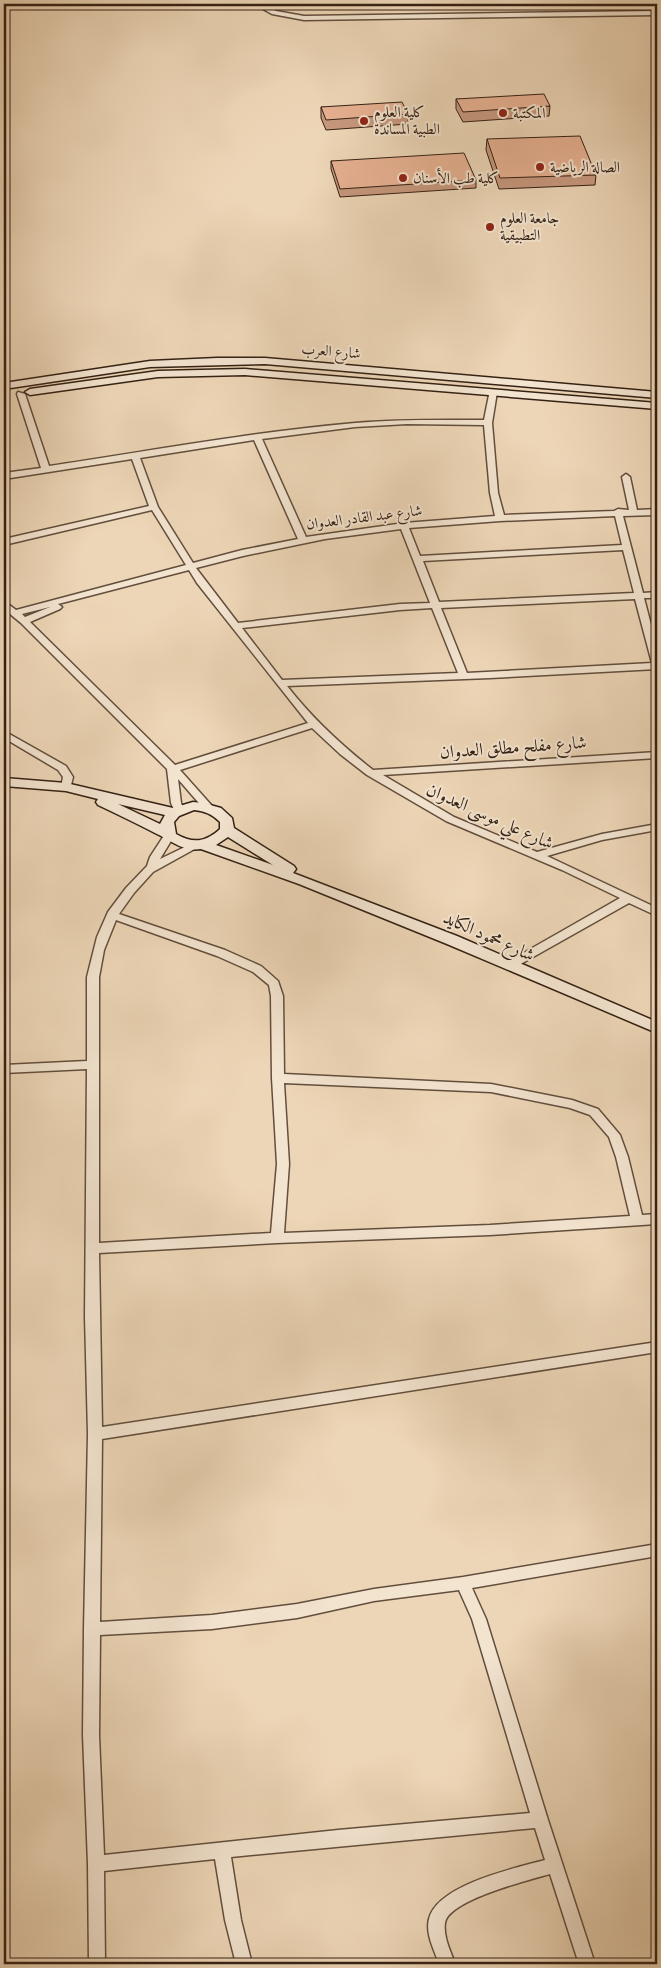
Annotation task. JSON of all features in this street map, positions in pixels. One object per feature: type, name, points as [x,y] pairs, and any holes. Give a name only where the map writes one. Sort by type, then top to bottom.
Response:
[{"type":"main road","name":"شارع العرب","points":[[4,386],[150,364],[265,361],[657,395]]},
{"type":"main road","name":"شارع العرب","points":[[4,397],[129,377],[208,372],[292,374],[657,406]]},
{"type":"main road","points":[[4,782],[66,787],[176,812]]},
{"type":"main road","points":[[82,791],[168,834],[180,843],[199,845],[218,840],[227,830],[227,821],[220,812],[208,807],[193,806],[176,812],[167,822],[168,834]]},
{"type":"main road","name":"شارع محمود الكايد","points":[[227,830],[304,880]]},
{"type":"main road","name":"شارع محمود الكايد","points":[[199,845],[304,880],[452,940],[657,1028]]},
{"type":"street","points":[[257,4],[274,13],[304,18],[657,13]]},
{"type":"street","points":[[493,392],[488,423],[494,492],[500,518]]},
{"type":"street","points":[[21,394],[46,470]]},
{"type":"street","points":[[4,476],[257,437],[381,422],[488,423]]},
{"type":"street","points":[[257,437],[302,539]]},
{"type":"street","name":"شارع علي موسى العدوان","points":[[134,455],[154,507],[190,566],[314,724],[344,752],[371,773],[450,819],[537,855],[657,912]]},
{"type":"street","points":[[626,477],[633,511]]},
{"type":"street","points":[[4,542],[154,507]]},
{"type":"street","name":"شارع عبد القادر العدوان","points":[[15,613],[190,566],[302,539],[404,526],[500,518],[633,511],[657,512]]},
{"type":"street","points":[[281,682],[657,666],[618,512]]},
{"type":"street","points":[[404,526],[463,675]]},
{"type":"street","points":[[417,559],[626,547]]},
{"type":"street","points":[[236,626],[383,609],[657,595]]},
{"type":"street","name":"شارع عبد القادر العدوان","points":[[24,621],[81,596]]},
{"type":"street","points":[[4,604],[24,621],[185,781],[208,807]]},
{"type":"street","points":[[172,770],[314,724]]},
{"type":"street","points":[[4,734],[62,768],[67,774],[68,782],[66,787]]},
{"type":"street","name":"شارع مفلح مطلق العدوان","points":[[371,773],[657,755]]},
{"type":"street","points":[[172,770],[176,812]]},
{"type":"street","points":[[537,855],[602,837],[657,827]]},
{"type":"street","points":[[96,1964],[91,1629],[95,1434],[92,1000],[94,968],[98,950],[112,915],[122,899],[152,867],[168,834]]},
{"type":"street","points":[[152,867],[199,845]]},
{"type":"street","points":[[510,966],[629,898]]},
{"type":"street","points":[[112,915],[221,953],[257,969],[274,984],[277,996],[278,1078],[283,1164],[277,1238]]},
{"type":"street","points":[[4,1069],[93,1065]]},
{"type":"street","points":[[278,1078],[490,1088],[572,1104],[594,1112],[614,1135],[622,1157],[637,1219]]},
{"type":"street","points":[[93,1248],[277,1238],[490,1230],[657,1219]]},
{"type":"street","points":[[95,1434],[657,1346]]},
{"type":"street","points":[[91,1629],[212,1622],[297,1611],[374,1595],[463,1583],[657,1550]]},
{"type":"street","points":[[463,1583],[479,1619],[540,1820],[587,1964]]},
{"type":"street","points":[[96,1864],[358,1836],[540,1820]]},
{"type":"street","points":[[222,1852],[233,1920],[244,1964]]},
{"type":"street","points":[[447,1964],[436,1930],[437,1919],[441,1910],[453,1901],[482,1887],[555,1865]]},
{"type":"building","points":[[544,94],[550,106],[463,112],[456,99]]},
{"type":"building","points":[[402,102],[408,114],[326,120],[321,107]]},
{"type":"building","name":"الصالة الرياضية","points":[[580,136],[596,175],[500,178],[487,139]]},
{"type":"building","name":"كلية طب الأسنان","points":[[464,153],[476,180],[340,189],[331,161]]},
{"type":"place","name":"المكتبة","points":[[503,113]]},
{"type":"place","name":"كلية العلوم الطبية المساندة","points":[[364,121]]},
{"type":"place","name":"الصالة الرياضية","points":[[540,167]]},
{"type":"place","name":"كلية طب الأسنان","points":[[403,178]]},
{"type":"place","name":"جامعة العلوم التطبيقية","points":[[490,227]]}]
